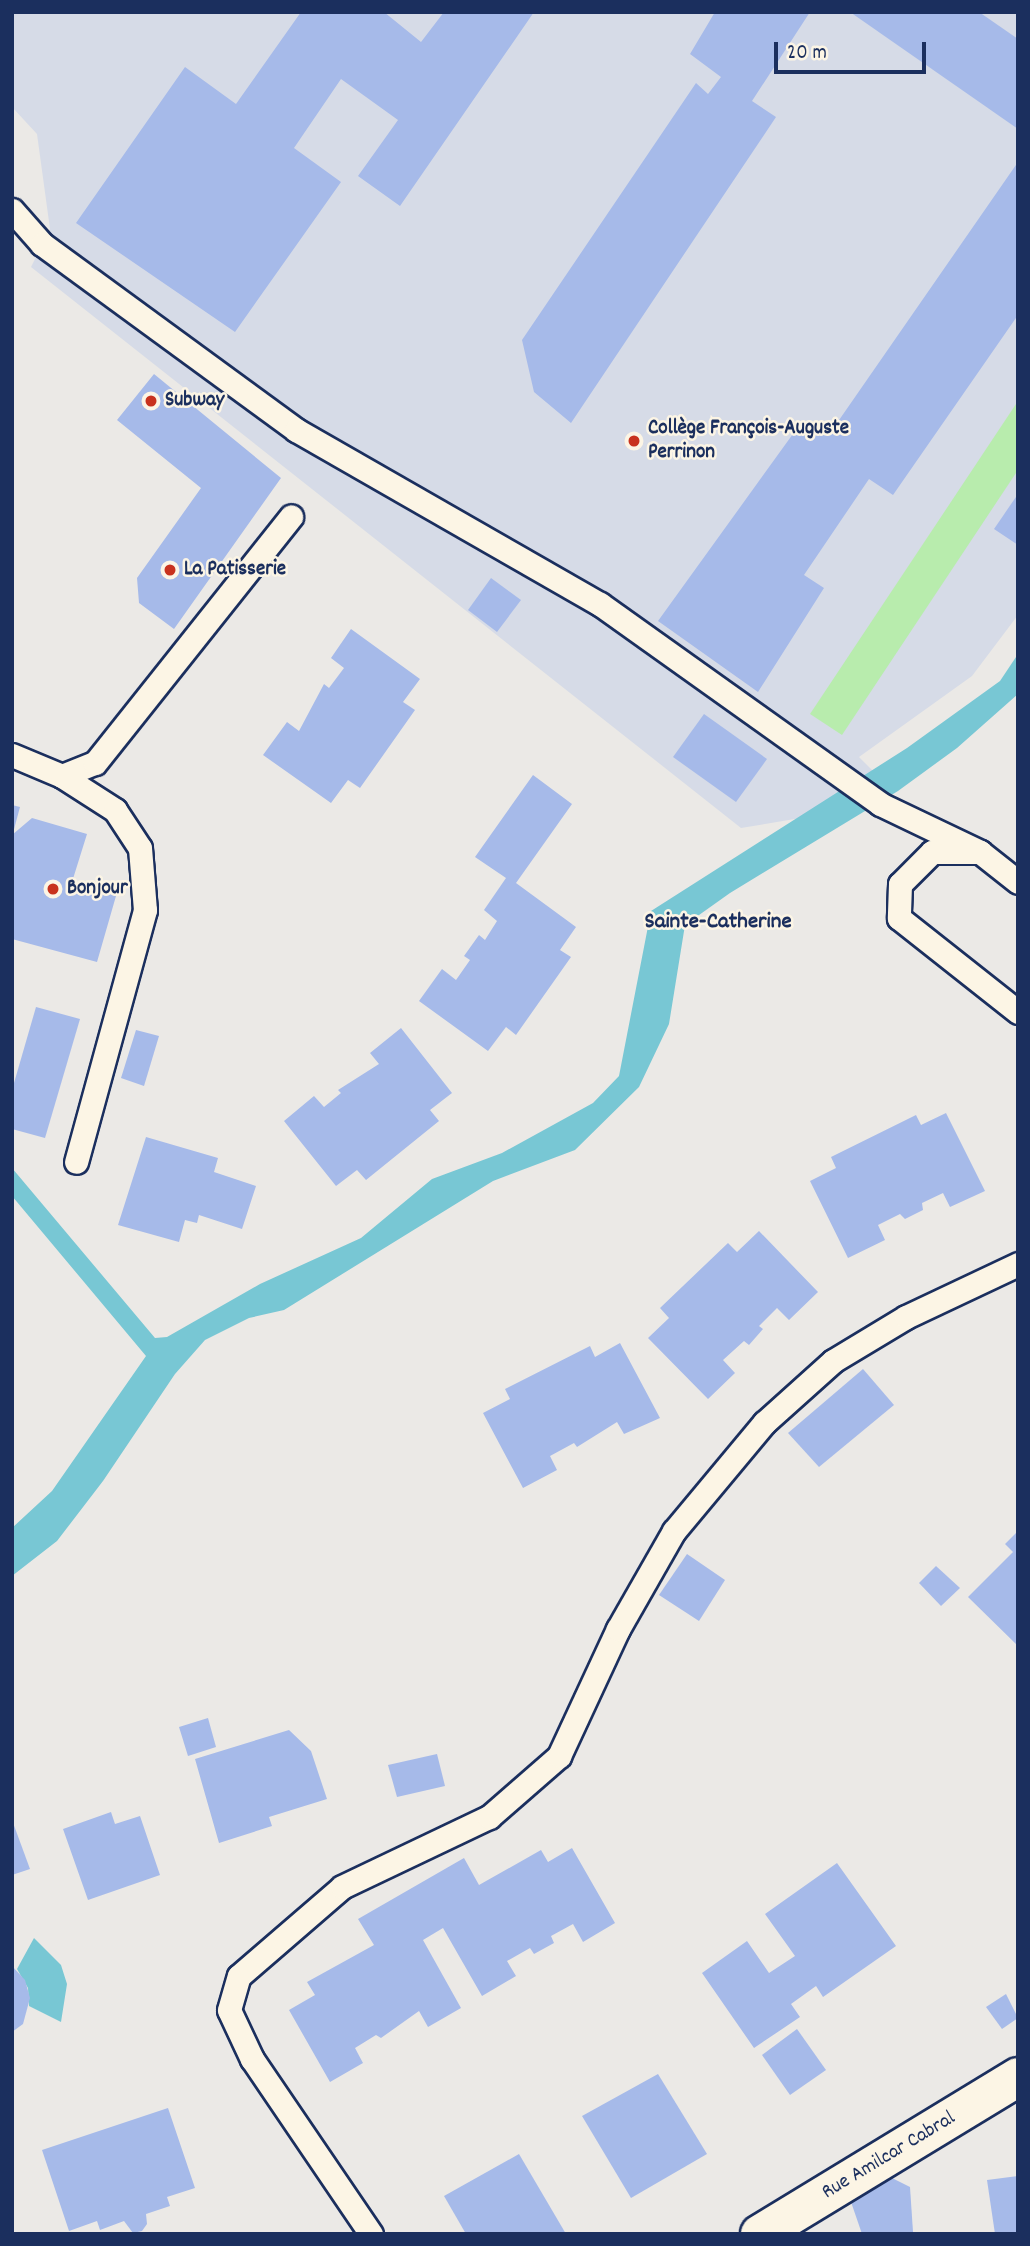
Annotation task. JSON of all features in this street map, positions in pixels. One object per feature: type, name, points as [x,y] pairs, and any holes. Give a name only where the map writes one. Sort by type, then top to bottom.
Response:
[{"type":"street","name":"Rue Amilcar Cabral","points":[[760,2234],[1018,2077]]},
{"type":"lane","points":[[12,210],[42,244],[296,430],[600,604],[880,804],[980,852],[1018,881]]},
{"type":"lane","points":[[62,776],[95,763],[291,517]]},
{"type":"lane","points":[[12,755],[62,776],[116,810],[140,848],[145,910],[76,1162]]},
{"type":"lane","points":[[980,852],[932,852],[900,884],[899,918],[1018,1012]]},
{"type":"lane","points":[[371,2234],[252,2059],[229,2010],[239,1976],[342,1887],[489,1816],[559,1756],[618,1629],[674,1531],[764,1423],[833,1361],[906,1317],[1018,1264]]},
{"type":"shaded area","name":"Collège François-Auguste Perrinon","points":[[12,12],[1018,12],[1018,615],[972,676],[859,757],[880,778],[854,809],[741,828],[31,267],[50,229],[37,134],[12,107]]},
{"type":"green space","points":[[1018,401],[1018,470],[842,735],[810,714]]},
{"type":"water","points":[[1018,654],[1018,694],[957,748],[898,791],[730,893],[685,925],[669,1024],[639,1087],[575,1150],[493,1181],[284,1310],[249,1318],[205,1340],[175,1374],[103,1481],[57,1541],[12,1576],[12,1528],[52,1491],[146,1356],[12,1196],[12,1168],[155,1338],[167,1337],[260,1284],[361,1238],[432,1179],[502,1153],[593,1103],[619,1076],[651,911],[907,748],[1000,681]]},
{"type":"water","points":[[34,1938],[61,1965],[67,1984],[61,2022],[29,2006],[28,1988],[17,1969]]},
{"type":"building","points":[[301,12],[384,12],[421,42],[444,12],[534,12],[400,206],[358,176],[398,120],[341,79],[294,148],[341,182],[235,332],[76,223],[185,67],[236,104]]},
{"type":"building","points":[[715,12],[810,12],[752,101],[776,117],[571,423],[534,392],[522,340],[696,83],[708,94],[721,77],[690,54]]},
{"type":"building","points":[[850,12],[979,12],[1018,39],[1018,129]]},
{"type":"building","points":[[1018,162],[1018,315],[893,495],[869,479],[804,575],[824,588],[758,692],[658,621],[803,420],[828,436]]},
{"type":"building","points":[[154,374],[281,478],[174,629],[139,603],[137,578],[201,488],[117,420]]},
{"type":"building","points":[[1018,494],[1018,545],[994,529]]},
{"type":"building","points":[[491,578],[521,600],[497,632],[468,610]]},
{"type":"building","points":[[351,629],[420,679],[403,702],[415,710],[360,788],[348,780],[331,803],[263,755],[287,722],[299,731],[324,684],[329,688],[344,668],[331,658]]},
{"type":"building","points":[[704,714],[767,759],[736,802],[673,757]]},
{"type":"building","points":[[533,775],[572,804],[516,883],[576,927],[560,950],[571,957],[516,1035],[506,1027],[488,1051],[419,1001],[442,969],[456,980],[470,960],[464,956],[479,935],[485,940],[497,921],[484,910],[506,878],[475,857]]},
{"type":"building","points":[[12,805],[20,807],[13,833],[12,833]]},
{"type":"building","name":"Bonjour","points":[[32,818],[87,834],[72,882],[116,896],[97,962],[12,939],[12,835]]},
{"type":"building","points":[[36,1007],[80,1019],[45,1138],[12,1129],[12,1090]]},
{"type":"building","points":[[401,1028],[452,1093],[430,1110],[439,1121],[366,1180],[357,1170],[336,1186],[284,1121],[314,1096],[324,1107],[341,1093],[338,1090],[379,1064],[370,1053]]},
{"type":"building","points":[[136,1030],[159,1036],[144,1086],[121,1078]]},
{"type":"building","points":[[946,1113],[985,1191],[950,1207],[943,1193],[922,1203],[923,1210],[905,1219],[900,1214],[878,1225],[885,1240],[848,1258],[810,1181],[836,1168],[831,1157],[916,1115],[921,1125]]},
{"type":"building","points":[[146,1137],[218,1158],[214,1172],[256,1186],[242,1229],[199,1215],[197,1223],[185,1220],[179,1242],[118,1225]]},
{"type":"building","points":[[759,1231],[818,1292],[789,1320],[777,1308],[759,1326],[763,1329],[749,1345],[744,1341],[723,1360],[735,1373],[708,1399],[648,1338],[669,1318],[660,1308],[728,1243],[737,1252]]},
{"type":"building","points":[[620,1343],[660,1418],[624,1434],[617,1422],[577,1447],[574,1443],[550,1456],[557,1470],[523,1488],[483,1413],[510,1399],[505,1389],[590,1346],[595,1357]]},
{"type":"building","points":[[863,1369],[894,1405],[819,1467],[788,1433]]},
{"type":"building","points":[[1016,1533],[1018,1646],[968,1597],[1013,1552],[1005,1544]]},
{"type":"building","points":[[687,1554],[725,1580],[699,1621],[659,1595]]},
{"type":"building","points":[[936,1566],[960,1588],[941,1606],[919,1583]]},
{"type":"building","points":[[208,1718],[216,1747],[188,1756],[179,1727]]},
{"type":"building","points":[[289,1730],[311,1751],[327,1799],[269,1817],[272,1826],[219,1843],[195,1759]]},
{"type":"building","points":[[437,1754],[445,1786],[397,1797],[388,1765]]},
{"type":"building","points":[[111,1812],[115,1824],[140,1816],[160,1875],[88,1900],[63,1829]]},
{"type":"building","points":[[12,1820],[30,1869],[12,1875]]},
{"type":"building","points":[[572,1848],[615,1923],[583,1942],[573,1924],[551,1936],[554,1943],[534,1954],[530,1948],[507,1961],[516,1976],[482,1996],[443,1928],[423,1940],[461,2008],[428,2027],[419,2011],[381,2038],[376,2035],[355,2048],[363,2063],[330,2082],[289,2010],[315,1995],[307,1982],[374,1945],[358,1919],[464,1858],[479,1885],[541,1850],[548,1862]]},
{"type":"building","points":[[837,1863],[896,1946],[823,1997],[816,1986],[791,2004],[800,2017],[754,2048],[702,1973],[747,1941],[769,1973],[795,1956],[765,1914]]},
{"type":"building","points":[[12,1966],[25,1980],[30,1998],[23,2024],[12,2032]]},
{"type":"building","points":[[1006,1994],[1018,2018],[1002,2029],[986,2007]]},
{"type":"building","points":[[797,2029],[826,2070],[790,2095],[762,2055]]},
{"type":"building","points":[[658,2074],[707,2154],[631,2198],[582,2116]]},
{"type":"building","points":[[168,2108],[195,2188],[167,2197],[170,2206],[146,2214],[147,2224],[142,2231],[133,2233],[124,2221],[100,2230],[97,2221],[69,2231],[42,2150]]},
{"type":"building","points":[[519,2154],[566,2234],[466,2234],[444,2196]]},
{"type":"building","points":[[1018,2176],[1018,2234],[995,2234],[987,2180]]},
{"type":"building","points":[[892,2178],[910,2187],[913,2232],[862,2234],[851,2202]]},
{"type":"place","name":"Subway","points":[[151,401]]},
{"type":"place","name":"Collège François-Auguste Perrinon","points":[[634,441]]},
{"type":"place","name":"La Patisserie","points":[[170,570]]},
{"type":"place","name":"Bonjour","points":[[53,889]]},
{"type":"district","name":"Sainte-Catherine","points":[[718,923]]}]
